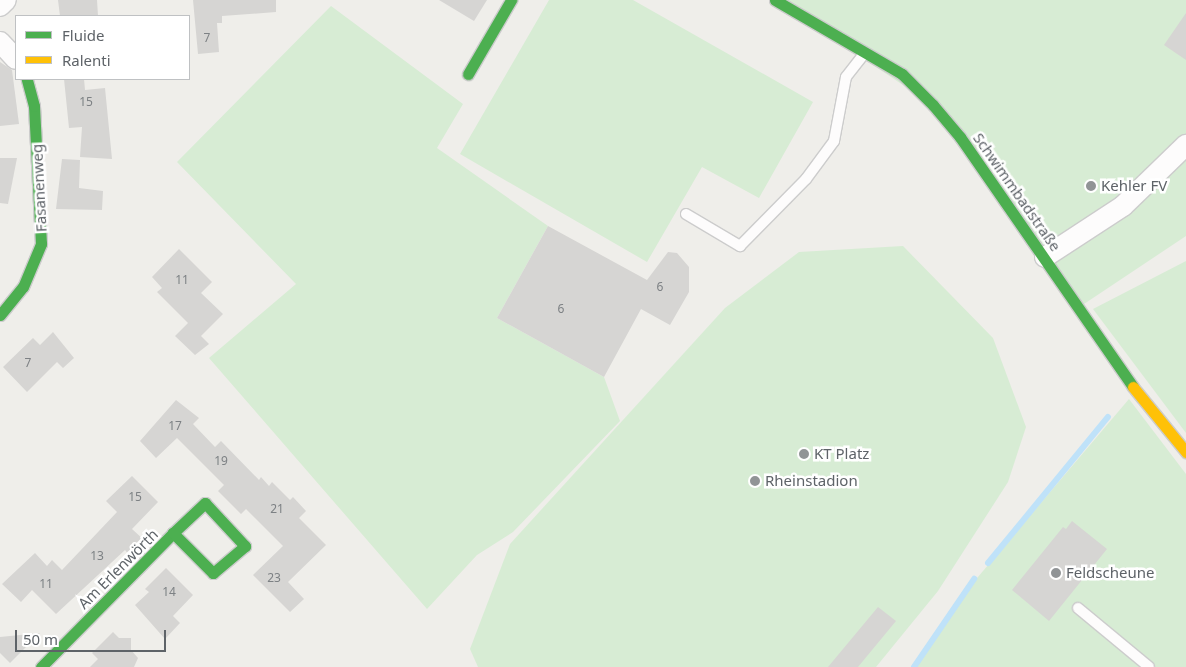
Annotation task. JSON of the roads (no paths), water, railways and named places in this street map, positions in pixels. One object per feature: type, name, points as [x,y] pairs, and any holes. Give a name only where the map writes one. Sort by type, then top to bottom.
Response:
[{"type":"street","points":[[0,6],[6,0]]},
{"type":"street","points":[[468,74],[511,0]]},
{"type":"street","name":"Schwimmbadstraße","points":[[775,0],[902,74],[933,105],[960,137],[1046,257],[1122,373],[1186,452]]},
{"type":"street","points":[[0,42],[15,57]]},
{"type":"street","name":"Fasanenweg","points":[[0,316],[23,287],[41,244],[34,106],[27,80]]},
{"type":"street","points":[[1046,257],[1123,206],[1186,145]]},
{"type":"street","name":"Am Erlenwörth","points":[[41,667],[173,533],[205,503],[245,546],[213,573],[173,533]]},
{"type":"lane","points":[[686,214],[740,246],[806,179],[834,141],[846,77],[866,52]]},
{"type":"lane","points":[[1078,608],[1149,667]]},
{"type":"waterway","points":[[988,563],[1108,417]]},
{"type":"waterway","points":[[914,667],[974,579]]},
{"type":"place","name":"Kehler FV","points":[[1091,186]]},
{"type":"place","name":"KT Platz","points":[[804,454]]},
{"type":"place","name":"Rheinstadion","points":[[755,481]]},
{"type":"place","name":"Feldscheune","points":[[1056,573]]}]
